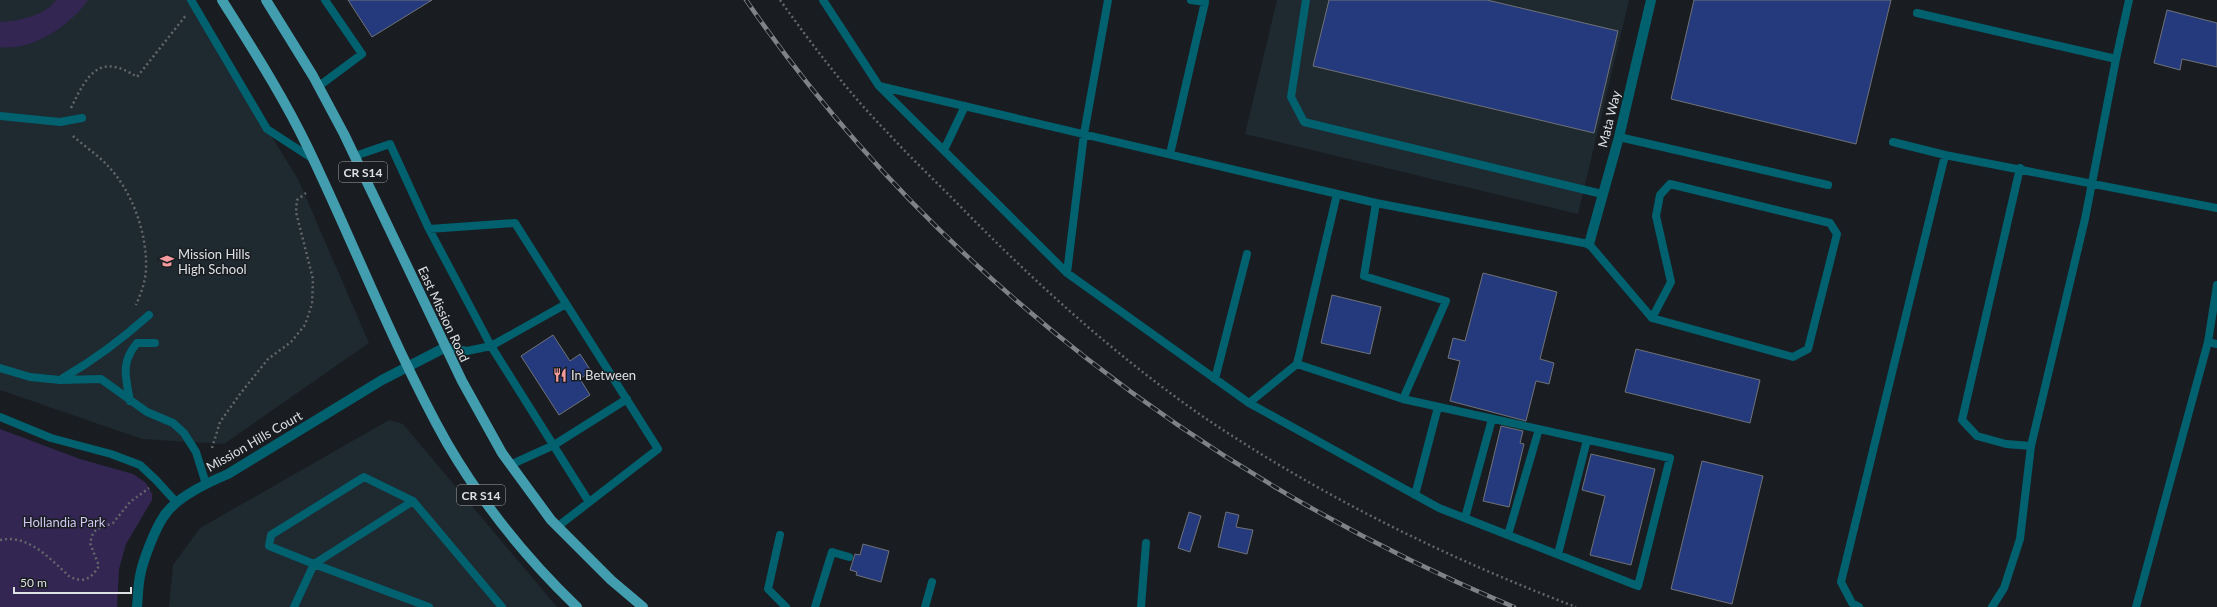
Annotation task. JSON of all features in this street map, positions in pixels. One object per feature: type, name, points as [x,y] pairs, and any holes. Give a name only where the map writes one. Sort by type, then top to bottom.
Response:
[{"type":"main road","name":"CR S14","points":[[222,0],[274,85],[313,159],[408,366],[448,444],[473,484],[515,540],[577,607]]},
{"type":"main road","name":"East Mission Road","points":[[266,0],[319,86],[355,156],[462,381],[510,465],[558,527],[606,576],[643,607]]},
{"type":"street","name":"Mata Way","points":[[1589,244],[1619,137],[1651,0]]},
{"type":"street","name":"Mission Hills Court","points":[[137,607],[140,575],[152,543],[164,515],[177,503],[206,484],[228,474],[408,366],[446,347]]},
{"type":"lane","points":[[191,0],[267,129],[313,159]]},
{"type":"lane","points":[[319,86],[362,54],[325,0]]},
{"type":"lane","points":[[823,0],[879,86],[1067,273],[1249,403],[1415,495],[1439,508],[1638,586],[1670,458],[1403,399],[1297,364]]},
{"type":"lane","points":[[1067,273],[1084,134],[1108,0]]},
{"type":"lane","points":[[1170,154],[1205,2],[1191,0]]},
{"type":"lane","points":[[1306,0],[1291,97],[1304,122],[1602,194]]},
{"type":"lane","points":[[1992,607],[2004,588],[2020,539],[2031,446],[2085,219],[2129,0]]},
{"type":"lane","points":[[1917,13],[2116,59]]},
{"type":"lane","points":[[879,86],[1376,203],[1589,244],[1652,318],[1793,357],[1808,349],[1837,234],[1830,223],[1670,184],[1660,195],[1656,216],[1671,282],[1652,318]]},
{"type":"lane","points":[[944,150],[965,106]]},
{"type":"lane","points":[[0,116],[60,122],[82,118]]},
{"type":"lane","points":[[1619,137],[1828,185]]},
{"type":"lane","points":[[1892,142],[1945,156],[2020,168],[2091,184],[2217,208]]},
{"type":"lane","points":[[355,156],[390,144],[429,229],[491,346],[589,502]]},
{"type":"lane","points":[[1859,607],[1852,603],[1840,582],[1945,156]]},
{"type":"lane","points":[[2020,168],[1962,420],[1977,436],[2006,444],[2031,446]]},
{"type":"lane","points":[[1249,403],[1297,364],[1337,194]]},
{"type":"lane","points":[[1376,203],[1364,276],[1446,301],[1403,399]]},
{"type":"lane","points":[[429,229],[515,222],[658,449],[558,527]]},
{"type":"lane","points":[[1215,379],[1247,254]]},
{"type":"lane","points":[[2136,607],[2208,342],[2217,285]]},
{"type":"lane","points":[[446,347],[468,350],[491,346],[566,304]]},
{"type":"lane","points":[[60,380],[97,359],[124,338],[149,315]]},
{"type":"lane","points":[[2208,342],[2217,344]]},
{"type":"lane","points":[[130,401],[124,372],[129,353],[137,344],[155,343]]},
{"type":"lane","points":[[0,368],[30,377],[60,380],[101,379],[130,401],[147,412],[173,423],[184,433],[196,452],[206,484]]},
{"type":"lane","points":[[510,465],[554,445],[626,399]]},
{"type":"lane","points":[[1415,495],[1438,406]]},
{"type":"lane","points":[[0,417],[51,438],[111,454],[140,465],[177,503]]},
{"type":"lane","points":[[1465,518],[1492,418]]},
{"type":"lane","points":[[1508,535],[1539,429]]},
{"type":"lane","points":[[1558,554],[1587,440]]},
{"type":"lane","points":[[429,607],[269,546],[271,535],[364,477],[413,501],[502,607]]},
{"type":"lane","points":[[294,607],[314,564],[413,501]]},
{"type":"lane","points":[[780,535],[768,589],[786,607]]},
{"type":"lane","points":[[1142,607],[1146,543]]},
{"type":"lane","points":[[815,607],[832,552],[849,557]]},
{"type":"lane","points":[[925,607],[932,582]]},
{"type":"path","points":[[71,108],[85,80],[94,71],[104,67],[116,67],[126,70],[137,77],[187,14]]},
{"type":"path","points":[[73,136],[108,166],[125,190],[138,216],[146,267],[143,286],[136,305]]},
{"type":"path","points":[[212,448],[220,422],[240,394],[268,359],[291,342],[305,325],[312,304],[313,279],[296,212],[297,200],[306,193]]},
{"type":"path","points":[[0,540],[14,539],[31,543],[70,576],[84,580],[90,578],[98,566],[90,543],[93,533],[96,529],[113,523],[130,502],[149,487]]},
{"type":"shaded area","name":"Mission Hills High School","points":[[0,0],[187,0],[298,179],[369,343],[224,444],[142,439],[0,390]]},
{"type":"shaded area","points":[[1277,0],[1629,0],[1578,214],[1245,134]]},
{"type":"shaded area","points":[[389,420],[403,424],[557,607],[169,607],[173,565],[200,528]]},
{"type":"green space","points":[[56,0],[88,0],[71,19],[49,35],[24,45],[0,47],[0,22],[31,17],[45,10]]},
{"type":"green space","name":"Hollandia Park","points":[[0,429],[80,459],[133,474],[146,483],[152,494],[152,500],[126,544],[119,569],[117,607],[0,607]]},
{"type":"building","points":[[348,0],[432,0],[372,37]]},
{"type":"building","points":[[1329,0],[1487,0],[1618,31],[1594,133],[1313,66]]},
{"type":"building","points":[[1694,0],[1891,0],[1856,144],[1671,99]]},
{"type":"building","points":[[2167,10],[2217,23],[2217,67],[2182,59],[2180,70],[2154,63]]},
{"type":"building","points":[[1483,273],[1557,292],[1540,359],[1554,363],[1549,384],[1536,381],[1526,421],[1450,401],[1460,361],[1448,358],[1453,338],[1465,341]]},
{"type":"building","points":[[1332,295],[1381,307],[1370,354],[1321,343]]},
{"type":"building","name":"In Between","points":[[553,335],[570,361],[580,354],[591,371],[580,379],[590,395],[559,415],[521,356]]},
{"type":"building","points":[[1636,349],[1760,380],[1750,423],[1625,392]]},
{"type":"building","points":[[1501,426],[1523,431],[1520,443],[1524,444],[1509,507],[1483,501]]},
{"type":"building","points":[[1591,454],[1655,469],[1631,565],[1590,555],[1605,496],[1582,490]]},
{"type":"building","points":[[1702,461],[1763,476],[1732,604],[1671,589]]},
{"type":"building","points":[[1189,512],[1201,516],[1190,552],[1178,548]]},
{"type":"building","points":[[1226,512],[1239,515],[1236,527],[1253,530],[1247,554],[1218,547]]},
{"type":"building","points":[[863,544],[889,551],[881,582],[856,575],[857,572],[850,570],[855,554],[860,555]]},
{"type":"railway","points":[[746,0],[821,99],[903,192],[991,279],[1086,358],[1187,431],[1292,497],[1401,556],[1514,607]]},
{"type":"place","name":"Mission Hills High School","points":[[167,261]]},
{"type":"place","name":"In Between","points":[[560,375]]}]
